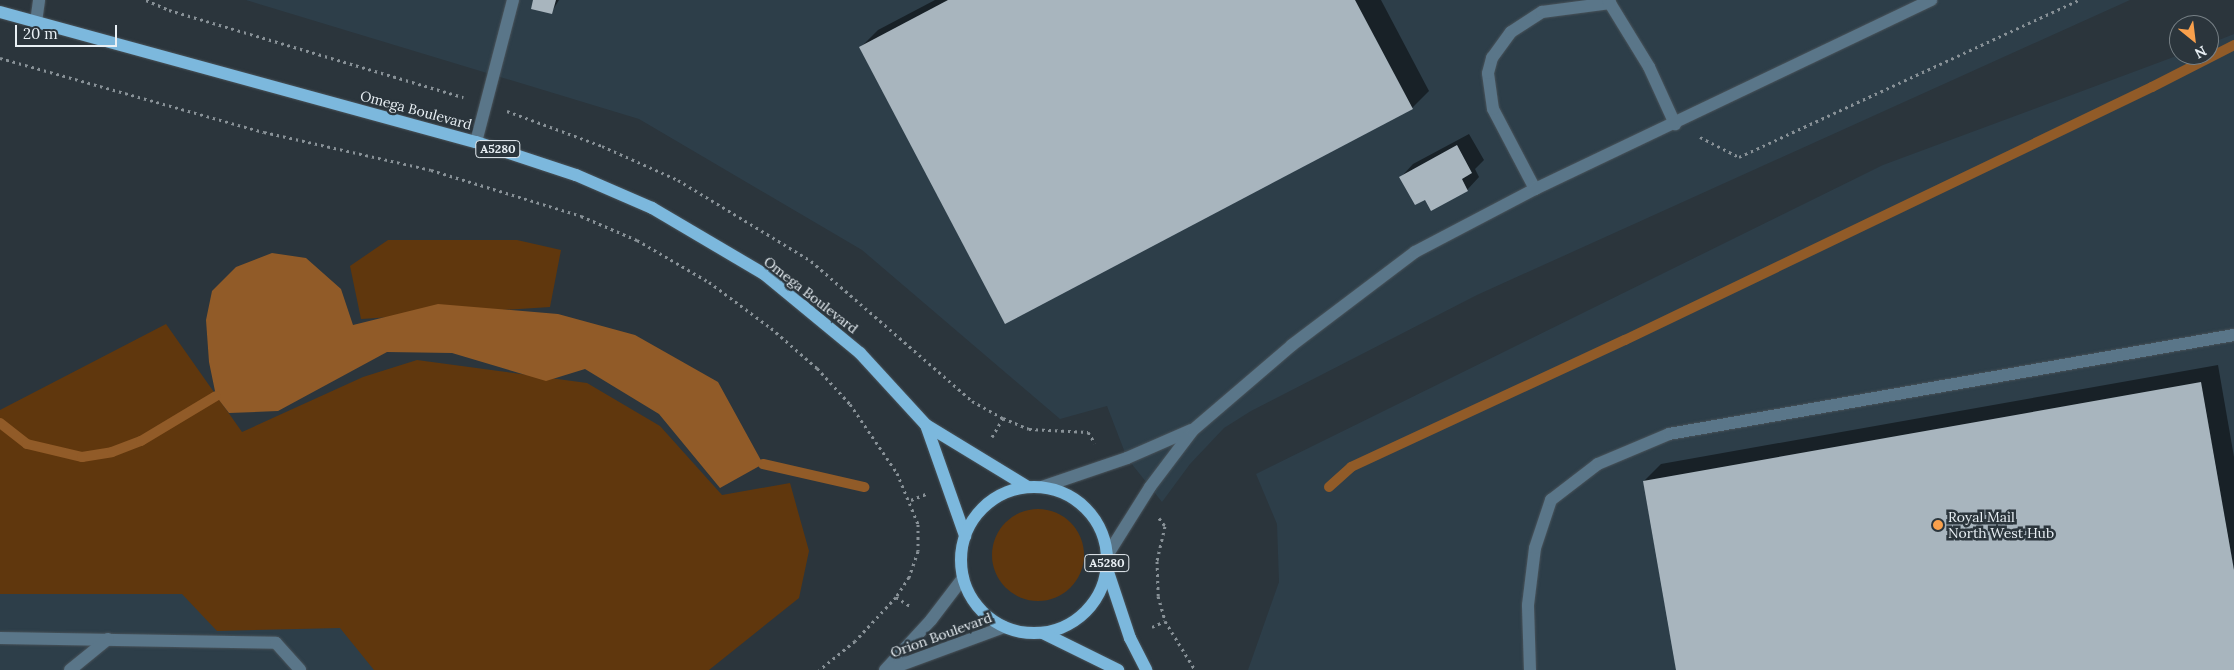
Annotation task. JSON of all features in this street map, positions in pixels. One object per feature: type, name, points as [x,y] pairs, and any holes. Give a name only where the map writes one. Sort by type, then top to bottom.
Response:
[{"type":"main road","name":"Omega Boulevard","points":[[0,12],[476,142],[576,175],[652,208],[764,274],[860,353],[926,424],[1028,487]]},
{"type":"main road","name":"Omega Boulevard","points":[[926,424],[965,536]]},
{"type":"main road","name":"A5280","points":[[1043,633],[1066,626],[1086,612],[1100,592],[1107,569],[1108,554],[1102,530],[1087,508],[1066,494],[1042,487],[1028,487],[1008,492],[989,502],[975,517],[965,536],[961,557],[963,578],[971,598],[981,609],[1004,627],[1043,633],[1118,670]]},
{"type":"main road","name":"A5280","points":[[1107,569],[1130,638],[1146,670]]},
{"type":"street","points":[[36,22],[39,0]]},
{"type":"street","points":[[476,142],[513,0]]},
{"type":"street","points":[[1108,554],[1146,492],[1193,430],[1292,344],[1415,252],[1534,190],[1931,0]]},
{"type":"street","points":[[1534,190],[1493,109],[1488,73],[1500,44],[1511,32],[1542,12],[1609,1],[1649,67],[1675,124]]},
{"type":"street","points":[[1530,670],[1528,605],[1535,548],[1551,500],[1598,464],[1669,434],[2234,335]]},
{"type":"street","points":[[1042,487],[1127,458],[1193,430]]},
{"type":"street","name":"Orion Boulevard","points":[[886,670],[931,620],[963,578]]},
{"type":"street","name":"Orion Boulevard","points":[[886,670],[1004,627]]},
{"type":"street","points":[[0,638],[276,643],[300,670]]},
{"type":"street","points":[[70,670],[108,639]]},
{"type":"path","points":[[146,0],[169,10],[456,94]]},
{"type":"path","points":[[1675,124],[1739,157],[2079,0]]},
{"type":"path","points":[[0,58],[264,132],[430,170],[582,216],[637,240],[709,282],[771,328],[817,368],[850,404],[897,473],[918,524],[918,551],[909,577],[896,597],[855,641],[819,670]]},
{"type":"path","points":[[517,114],[678,180],[811,261],[972,401],[1003,418],[1029,429],[1088,432],[1092,440]]},
{"type":"path","points":[[1165,526],[1157,562],[1158,596],[1166,621],[1195,670]]},
{"type":"shaded area","points":[[246,0],[2130,0],[1477,295],[1251,411],[1224,428],[1190,464],[1162,502],[1127,458],[1107,406],[1060,419],[862,250],[639,119]]},
{"type":"shaded area","points":[[2234,34],[2234,670],[1248,670],[1279,582],[1277,524],[1256,474],[1883,165],[2169,59],[2169,65],[2219,65],[2219,40]]},
{"type":"shaded area","points":[[388,240],[517,240],[561,250],[550,307],[361,319],[350,266]]},
{"type":"shaded area","points":[[272,253],[306,258],[341,289],[353,325],[438,304],[558,314],[635,335],[718,382],[763,464],[720,488],[659,414],[585,369],[546,381],[452,353],[387,352],[278,411],[229,413],[216,396],[209,362],[206,320],[212,291],[236,267]]},
{"type":"shaded area","points":[[166,324],[242,432],[363,377],[417,360],[587,383],[660,426],[722,495],[790,483],[809,551],[799,598],[709,670],[374,670],[340,628],[217,631],[182,594],[0,594],[0,410]]},
{"type":"shaded area","points":[[1038,509],[1056,512],[1071,522],[1081,537],[1084,555],[1081,573],[1071,588],[1056,598],[1038,601],[1020,598],[1005,588],[995,573],[992,555],[995,537],[1005,522],[1020,512]]},
{"type":"shaded area","points":[[336,558],[429,670],[0,670],[0,564]]},
{"type":"building","points":[[533,0],[556,0],[552,14],[531,9]]},
{"type":"building","points":[[948,0],[1355,0],[1413,109],[1005,324],[859,47]]},
{"type":"building","points":[[1457,145],[1472,173],[1462,179],[1468,191],[1431,211],[1425,200],[1415,205],[1399,177]]},
{"type":"building","name":"Royal Mail North West Hub","points":[[2201,382],[2234,570],[2234,670],[1676,670],[1643,481]]},
{"type":"waterway","points":[[1329,487],[1351,467],[1625,340],[2152,87],[2234,45]]},
{"type":"waterway","points":[[0,423],[27,444],[82,457],[112,452],[141,441],[216,396]]},
{"type":"waterway","points":[[763,464],[864,487]]},
{"type":"place","name":"Royal Mail North West Hub","points":[[1938,525]]}]
